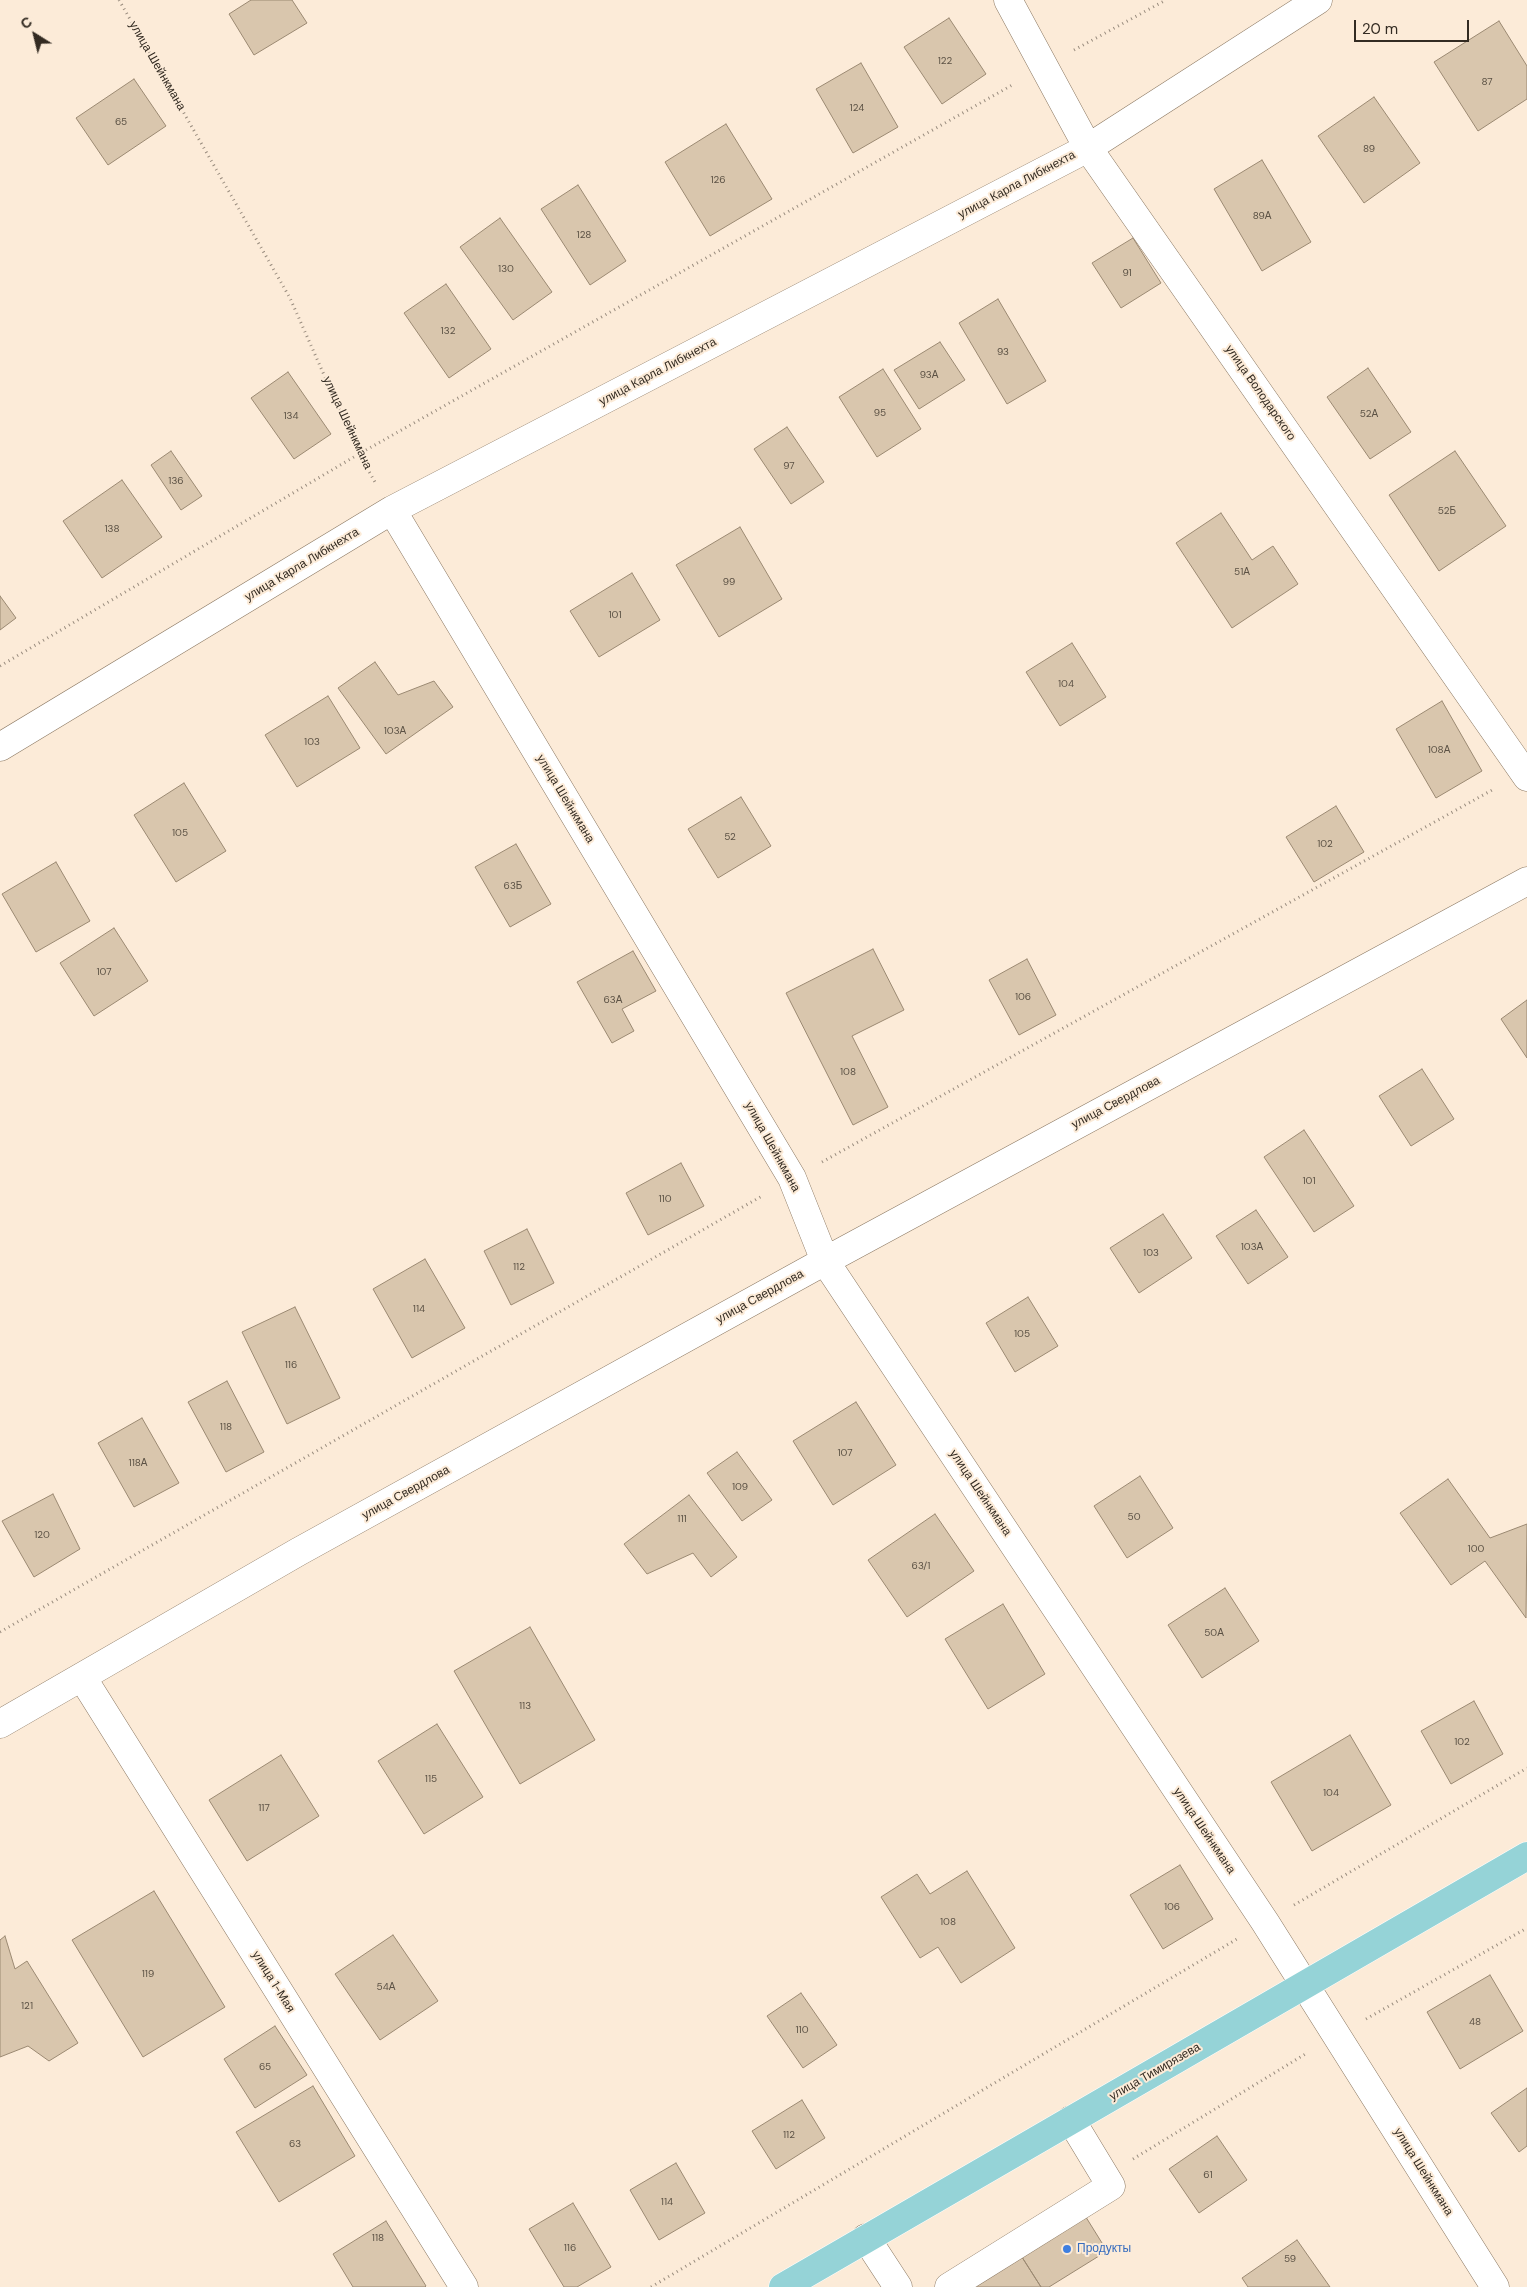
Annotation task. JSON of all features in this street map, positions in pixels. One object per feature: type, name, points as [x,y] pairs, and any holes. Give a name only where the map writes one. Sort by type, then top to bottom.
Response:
[{"type":"main road","name":"улица Тимирязева","points":[[783,2287],[1527,1856]]},
{"type":"street","name":"улица Володарского","points":[[1008,0],[1046,66],[1088,148],[1527,776]]},
{"type":"street","name":"улица Карла Либкнехта","points":[[0,747],[392,510],[1088,148],[1318,0]]},
{"type":"street","name":"улица Шейнкмана","points":[[392,510],[792,1178],[825,1260],[1265,1922],[1495,2287]]},
{"type":"street","name":"улица Свердлова","points":[[0,1724],[298,1552],[825,1260],[1527,881]]},
{"type":"street","name":"улица 1-Мая","points":[[82,1677],[464,2287]]},
{"type":"street","points":[[949,2287],[1111,2186],[1071,2120]]},
{"type":"street","points":[[866,2238],[898,2287]]},
{"type":"path","name":"улица Шейнкмана","points":[[119,0],[290,298],[359,454],[392,510]]},
{"type":"path","points":[[0,666],[359,454],[1166,0]]},
{"type":"path","points":[[651,2287],[1527,1768]]},
{"type":"path","points":[[1105,2176],[1337,2035],[1527,1928]]},
{"type":"building","points":[[251,0],[292,0],[307,23],[254,55],[229,14]]},
{"type":"building","points":[[949,18],[986,74],[942,104],[904,47]]},
{"type":"building","points":[[1499,21],[1527,66],[1527,99],[1478,131],[1434,62]]},
{"type":"building","points":[[861,63],[898,127],[853,153],[816,89]]},
{"type":"building","points":[[134,79],[166,126],[108,165],[76,118]]},
{"type":"building","points":[[1374,97],[1420,163],[1364,203],[1318,136]]},
{"type":"building","points":[[726,124],[772,199],[710,236],[665,162]]},
{"type":"building","points":[[1262,160],[1311,242],[1262,271],[1214,189]]},
{"type":"building","points":[[578,185],[626,261],[590,285],[541,209]]},
{"type":"building","points":[[500,218],[552,292],[513,320],[460,247]]},
{"type":"building","points":[[1133,238],[1161,283],[1121,308],[1092,263]]},
{"type":"building","points":[[446,284],[491,349],[449,378],[404,313]]},
{"type":"building","points":[[998,299],[1046,381],[1007,404],[959,323]]},
{"type":"building","points":[[940,342],[965,380],[919,409],[894,370]]},
{"type":"building","points":[[1368,368],[1411,432],[1370,459],[1327,397]]},
{"type":"building","points":[[883,369],[921,429],[877,457],[839,397]]},
{"type":"building","points":[[288,372],[331,434],[294,459],[251,398]]},
{"type":"building","points":[[787,427],[824,482],[791,504],[754,449]]},
{"type":"building","points":[[171,451],[202,496],[181,510],[151,465]]},
{"type":"building","points":[[1455,451],[1506,526],[1439,571],[1389,495]]},
{"type":"building","points":[[122,480],[162,537],[102,578],[63,521]]},
{"type":"building","points":[[1221,513],[1252,560],[1273,546],[1298,584],[1232,628],[1176,543]]},
{"type":"building","points":[[740,527],[782,599],[719,637],[676,565]]},
{"type":"building","points":[[632,573],[660,620],[599,657],[570,611]]},
{"type":"building","points":[[0,596],[16,618],[0,630]]},
{"type":"building","points":[[1072,643],[1106,697],[1060,726],[1026,672]]},
{"type":"building","points":[[375,662],[398,695],[434,681],[453,707],[386,754],[338,688]]},
{"type":"building","points":[[328,696],[360,748],[297,787],[265,735]]},
{"type":"building","points":[[1442,701],[1482,771],[1436,798],[1396,729]]},
{"type":"building","points":[[184,783],[226,851],[176,882],[134,815]]},
{"type":"building","points":[[741,797],[771,846],[718,878],[688,829]]},
{"type":"building","points":[[1336,806],[1364,852],[1314,882],[1286,837]]},
{"type":"building","points":[[516,844],[551,904],[510,927],[475,867]]},
{"type":"building","points":[[56,862],[90,921],[36,952],[2,894]]},
{"type":"building","points":[[114,928],[148,981],[94,1016],[60,963]]},
{"type":"building","points":[[873,949],[904,1010],[852,1036],[888,1107],[853,1125],[786,993]]},
{"type":"building","points":[[633,951],[656,991],[622,1009],[634,1031],[612,1043],[577,982]]},
{"type":"building","points":[[1027,959],[1056,1015],[1019,1035],[989,980]]},
{"type":"building","points":[[1527,1000],[1527,1058],[1501,1019]]},
{"type":"building","points":[[1422,1069],[1454,1119],[1411,1146],[1379,1096]]},
{"type":"building","points":[[1304,1130],[1354,1206],[1314,1232],[1264,1157]]},
{"type":"building","points":[[681,1163],[704,1206],[648,1235],[626,1193]]},
{"type":"building","points":[[1256,1210],[1288,1257],[1248,1284],[1216,1236]]},
{"type":"building","points":[[1163,1214],[1192,1258],[1139,1293],[1110,1248]]},
{"type":"building","points":[[527,1229],[554,1283],[511,1305],[484,1251]]},
{"type":"building","points":[[425,1259],[465,1328],[412,1358],[373,1289]]},
{"type":"building","points":[[1028,1297],[1058,1346],[1015,1372],[986,1323]]},
{"type":"building","points":[[295,1307],[340,1398],[287,1424],[242,1332]]},
{"type":"building","points":[[227,1381],[264,1452],[226,1472],[188,1402]]},
{"type":"building","points":[[856,1402],[896,1465],[833,1505],[793,1441]]},
{"type":"building","points":[[142,1418],[179,1483],[134,1507],[98,1443]]},
{"type":"building","points":[[737,1452],[772,1500],[742,1521],[707,1473]]},
{"type":"building","points":[[1140,1476],[1173,1528],[1127,1558],[1094,1506]]},
{"type":"building","points":[[1448,1479],[1490,1538],[1527,1524],[1526,1618],[1485,1561],[1451,1585],[1400,1513]]},
{"type":"building","points":[[53,1494],[80,1549],[34,1577],[2,1521]]},
{"type":"building","points":[[689,1495],[737,1557],[711,1577],[693,1553],[647,1574],[624,1544]]},
{"type":"building","points":[[935,1514],[974,1571],[907,1617],[868,1560]]},
{"type":"building","points":[[1225,1588],[1259,1641],[1202,1678],[1168,1625]]},
{"type":"building","points":[[1003,1604],[1045,1674],[988,1709],[945,1639]]},
{"type":"building","points":[[530,1627],[595,1740],[520,1784],[454,1671]]},
{"type":"building","points":[[1474,1701],[1503,1754],[1451,1784],[1421,1731]]},
{"type":"building","points":[[437,1724],[483,1797],[424,1834],[378,1761]]},
{"type":"building","points":[[1350,1735],[1391,1805],[1312,1851],[1271,1782]]},
{"type":"building","points":[[281,1755],[319,1816],[247,1861],[209,1800]]},
{"type":"building","points":[[1180,1865],[1213,1919],[1163,1949],[1130,1895]]},
{"type":"building","points":[[967,1871],[1015,1948],[961,1983],[938,1947],[920,1958],[881,1897],[917,1874],[930,1894]]},
{"type":"building","points":[[154,1891],[225,2007],[143,2057],[72,1940]]},
{"type":"building","points":[[393,1935],[438,2001],[380,2040],[335,1974]]},
{"type":"building","points":[[5,1936],[15,1969],[27,1961],[78,2043],[49,2061],[28,2046],[0,2057],[0,1940]]},
{"type":"building","points":[[1490,1975],[1523,2031],[1460,2069],[1427,2012]]},
{"type":"building","points":[[801,1993],[837,2045],[803,2068],[767,2016]]},
{"type":"building","points":[[275,2026],[307,2075],[255,2108],[224,2059]]},
{"type":"building","points":[[313,2086],[355,2156],[279,2202],[236,2132]]},
{"type":"building","points":[[1527,2088],[1527,2146],[1519,2152],[1491,2113]]},
{"type":"building","points":[[802,2100],[825,2138],[776,2169],[752,2131]]},
{"type":"building","points":[[1217,2136],[1247,2180],[1199,2213],[1169,2169]]},
{"type":"building","points":[[676,2163],[705,2213],[659,2240],[630,2190]]},
{"type":"building","points":[[573,2203],[611,2267],[577,2287],[564,2287],[529,2229]]},
{"type":"building","points":[[1084,2214],[1107,2251],[1049,2287],[1041,2287],[1020,2254]]},
{"type":"building","points":[[386,2221],[425,2287],[353,2287],[333,2254]]},
{"type":"building","points":[[1297,2240],[1330,2287],[1248,2287],[1242,2278]]},
{"type":"building","points":[[1020,2254],[1041,2287],[968,2287]]},
{"type":"place","name":"Продукты","points":[[1067,2249]]}]
